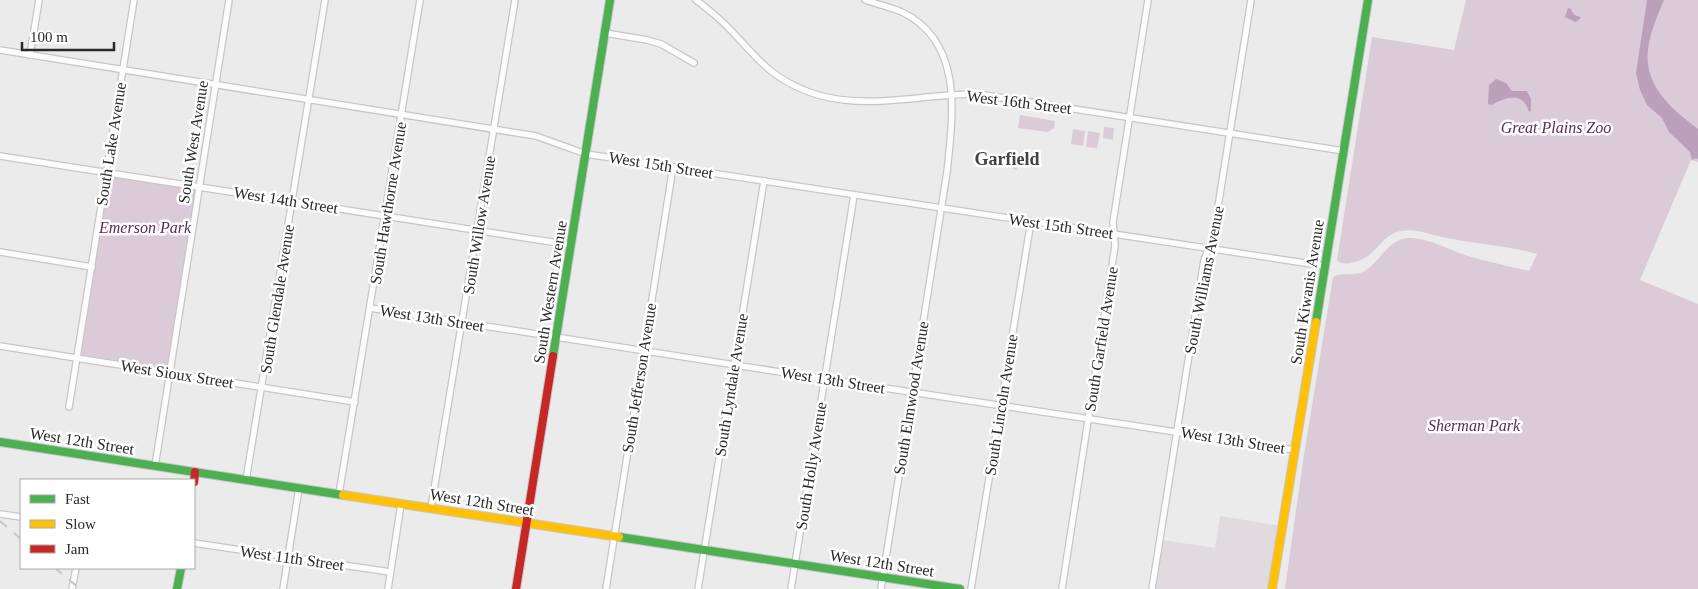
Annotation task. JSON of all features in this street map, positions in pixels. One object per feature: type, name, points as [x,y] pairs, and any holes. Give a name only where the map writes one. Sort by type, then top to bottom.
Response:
[{"type":"main road","name":"South Western Avenue","points":[[516,589],[610,0]]},
{"type":"main road","name":"South Kiwanis Avenue","points":[[1272,589],[1368,0]]},
{"type":"main road","name":"West 12th Street","points":[[0,442],[960,589]]},
{"type":"main road","points":[[194,479],[195,472]]},
{"type":"main road","points":[[177,589],[181,569]]},
{"type":"street","points":[[30,55],[39,0]]},
{"type":"street","name":"South Lake Avenue","points":[[69,407],[134,0]]},
{"type":"street","name":"South West Avenue","points":[[155,466],[229,0]]},
{"type":"street","name":"South Glendale Avenue","points":[[246,480],[263,387],[325,0]]},
{"type":"street","name":"South Hawthorne Avenue","points":[[339,494],[420,0]]},
{"type":"street","name":"South Willow Avenue","points":[[431,508],[515,0]]},
{"type":"street","name":"West 16th Street","points":[[696,0],[718,17],[771,71],[807,91],[826,97],[859,102],[881,102],[952,94],[978,94],[1344,151]]},
{"type":"street","name":"South Elmwood Avenue","points":[[865,0],[900,12],[917,21],[931,34],[945,59],[952,94],[951,134],[942,208],[881,589]]},
{"type":"street","name":"South Garfield Avenue","points":[[1062,589],[1115,246],[1113,222],[1131,118],[1148,0]]},
{"type":"street","name":"South Williams Avenue","points":[[1152,589],[1204,260],[1213,238],[1251,0]]},
{"type":"street","points":[[605,33],[661,44],[694,63]]},
{"type":"street","name":"West 15th Street","points":[[0,50],[536,136],[586,154],[1325,266]]},
{"type":"street","name":"West 14th Street","points":[[0,156],[571,245]]},
{"type":"street","name":"South Jefferson Avenue","points":[[606,589],[673,167]]},
{"type":"street","name":"South Lyndale Avenue","points":[[698,589],[764,181]]},
{"type":"street","name":"South Holly Avenue","points":[[791,589],[854,195]]},
{"type":"street","name":"South Lincoln Avenue","points":[[971,589],[1030,221]]},
{"type":"street","points":[[0,252],[92,267]]},
{"type":"street","name":"West 13th Street","points":[[370,308],[1295,450]]},
{"type":"street","name":"West Sioux Street","points":[[0,346],[355,402]]},
{"type":"street","points":[[283,589],[298,488]]},
{"type":"street","points":[[388,589],[401,504]]},
{"type":"street","points":[[0,514],[20,517]]},
{"type":"street","name":"West 11th Street","points":[[195,543],[390,572]]},
{"type":"street","points":[[72,589],[76,569]]},
{"type":"shaded area","points":[[1647,0],[1664,0],[1650,39],[1648,64],[1651,76],[1657,88],[1670,105],[1698,129],[1698,159],[1692,160],[1690,152],[1669,132],[1662,118],[1647,105],[1640,90],[1636,73]]},
{"type":"shaded area","points":[[1568,8],[1581,18],[1576,22],[1565,17]]},
{"type":"shaded area","points":[[1496,79],[1506,83],[1512,91],[1527,91],[1531,99],[1531,110],[1529,112],[1523,101],[1518,98],[1508,98],[1492,105],[1488,104],[1489,85]]},
{"type":"shaded area","points":[[1220,516],[1282,526],[1269,589],[1155,589],[1162,540],[1215,548]]},
{"type":"green space","name":"Sherman Park","points":[[1466,0],[1698,0],[1698,162],[1691,160],[1640,280],[1698,304],[1698,589],[1285,589],[1303,461],[1333,277],[1363,272],[1390,246],[1407,238],[1424,240],[1470,257],[1529,271],[1537,254],[1406,230],[1394,233],[1373,252],[1360,260],[1345,264],[1337,260],[1372,37],[1454,50]]},
{"type":"green space","points":[[1020,115],[1055,121],[1054,128],[1048,132],[1018,128]]},
{"type":"green space","points":[[1104,127],[1114,128],[1113,140],[1103,138]]},
{"type":"green space","points":[[1073,129],[1085,131],[1083,146],[1071,144]]},
{"type":"green space","points":[[1088,131],[1100,133],[1097,148],[1086,147]]},
{"type":"green space","points":[[1008,154],[1021,161],[1016,170],[1001,163]]},
{"type":"green space","name":"Emerson Park","points":[[106,173],[200,187],[170,373],[77,358]]},
{"type":"railway","points":[[0,521],[20,538]]},
{"type":"railway","points":[[56,569],[80,589]]},
{"type":"traffic: fast","points":[[553,356],[610,0]]},
{"type":"traffic: fast","points":[[1316,322],[1368,0]]},
{"type":"traffic: fast","points":[[0,442],[343,495]]},
{"type":"traffic: fast","points":[[619,537],[960,589]]},
{"type":"traffic: fast","points":[[177,589],[181,569]]},
{"type":"traffic: slow","points":[[1272,589],[1316,322]]},
{"type":"traffic: slow","points":[[343,495],[619,537]]},
{"type":"traffic: jam","points":[[516,589],[553,356]]},
{"type":"traffic: jam","points":[[194,479],[195,472]]},
{"type":"district","name":"Garfield","points":[[1007,159]]},
{"type":"park label","name":"Great Plains Zoo","points":[[1556,127]]}]
